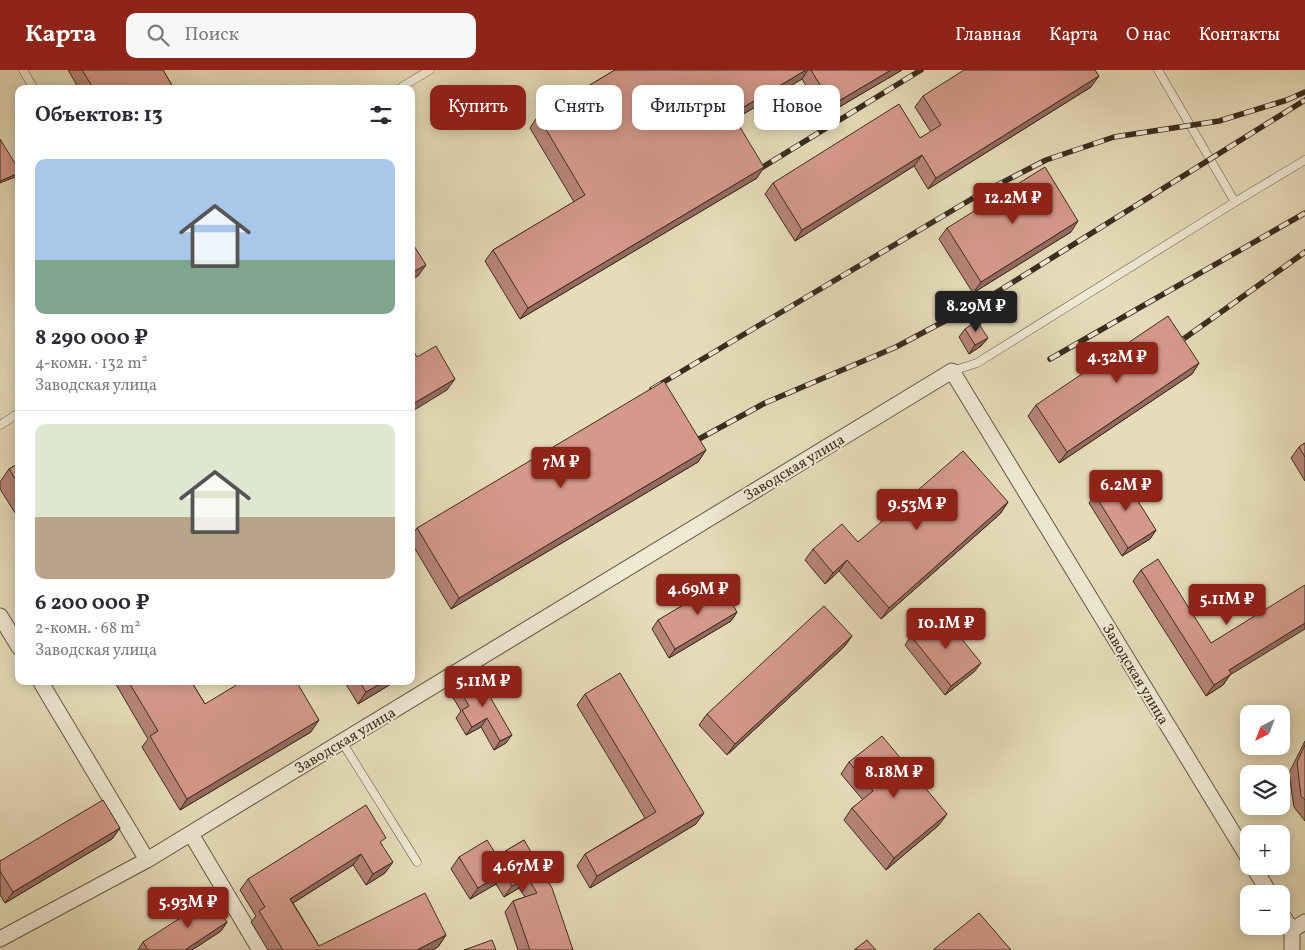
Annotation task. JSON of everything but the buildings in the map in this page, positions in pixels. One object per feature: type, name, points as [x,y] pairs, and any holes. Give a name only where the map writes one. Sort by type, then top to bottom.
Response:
[{"type":"street","name":"Заводская улица","points":[[0,939],[147,860],[191,834],[952,371],[1240,845]]},
{"type":"street","points":[[0,616],[15,640]]},
{"type":"street","points":[[42,685],[147,860]]},
{"type":"street","points":[[191,834],[260,950]]},
{"type":"street","points":[[1292,930],[1305,922]]},
{"type":"street","points":[[1290,927],[1292,930],[1292,950]]},
{"type":"lane","points":[[23,70],[32,85]]},
{"type":"lane","points":[[405,85],[430,70]]},
{"type":"lane","points":[[1158,70],[1236,202]]},
{"type":"lane","points":[[952,371],[977,363],[1305,160]]},
{"type":"lane","points":[[0,425],[15,416]]},
{"type":"lane","points":[[342,742],[417,862]]},
{"type":"railway","points":[[753,173],[921,70]]},
{"type":"railway","points":[[652,389],[980,194],[1046,160],[1114,137],[1219,121],[1287,100],[1305,92]]},
{"type":"railway","points":[[688,445],[765,403],[896,347],[986,299],[1305,100]]},
{"type":"railway","points":[[1050,359],[1305,213]]},
{"type":"railway","points":[[1175,345],[1305,252]]}]
